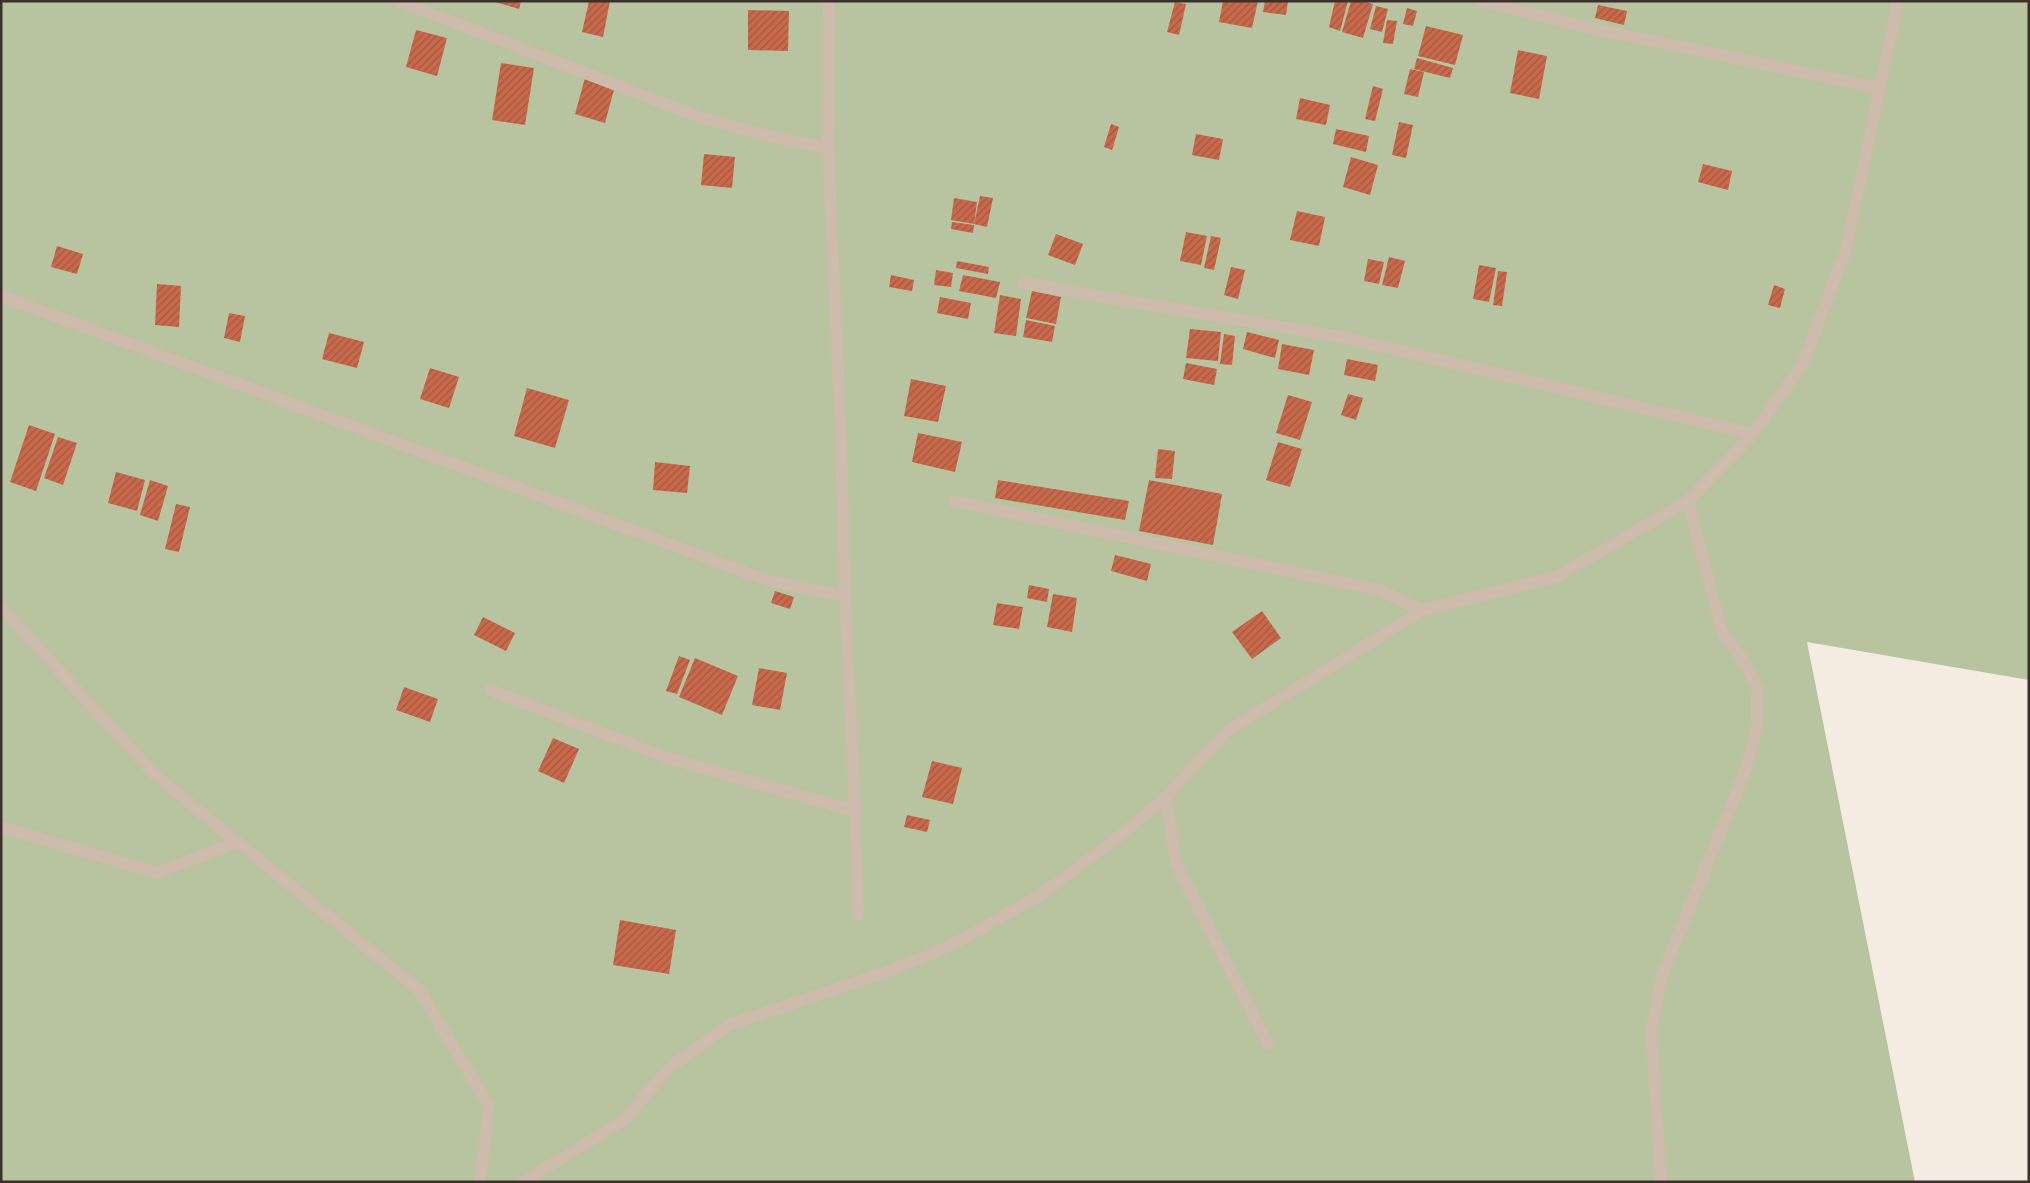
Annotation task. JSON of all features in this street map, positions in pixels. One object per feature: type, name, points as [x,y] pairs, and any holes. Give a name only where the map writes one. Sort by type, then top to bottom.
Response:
[{"type":"street","points":[[398,1],[702,118],[774,137],[828,148]]},
{"type":"street","points":[[829,1],[828,148],[841,429],[845,596],[858,915]]},
{"type":"street","points":[[1481,1],[1590,28],[1880,88]]},
{"type":"street","points":[[523,1182],[624,1120],[669,1068],[729,1025],[889,971],[948,947],[1039,896],[1117,838],[1166,797],[1226,732],[1422,610],[1556,577],[1688,501],[1754,434],[1802,365],[1845,253],[1898,1]]},
{"type":"street","points":[[1023,283],[1346,338],[1754,434]]},
{"type":"street","points":[[1,296],[769,581],[845,596]]},
{"type":"street","points":[[954,500],[1379,590],[1422,610]]},
{"type":"street","points":[[1661,1182],[1650,1032],[1662,975],[1746,769],[1757,726],[1757,688],[1743,660],[1722,632],[1688,501]]},
{"type":"street","points":[[1,606],[154,774],[419,990],[489,1106],[480,1182]]},
{"type":"street","points":[[490,690],[671,759],[855,810]]},
{"type":"street","points":[[1166,797],[1176,864],[1268,1044]]},
{"type":"street","points":[[1,827],[157,873],[238,842]]},
{"type":"green space","points":[[1,1],[2029,1],[2029,680],[1807,642],[1915,1182],[1,1182]]},
{"type":"building","points":[[492,1],[521,1],[519,9]]},
{"type":"building","points":[[589,1],[610,1],[603,37],[582,32]]},
{"type":"building","points":[[1223,1],[1258,1],[1252,28],[1219,22]]},
{"type":"building","points":[[1265,1],[1288,1],[1286,15],[1263,12]]},
{"type":"building","points":[[1335,1],[1348,1],[1340,31],[1329,27]]},
{"type":"building","points":[[1351,1],[1373,4],[1363,38],[1342,32]]},
{"type":"building","points":[[1175,2],[1186,4],[1179,35],[1167,32]]},
{"type":"building","points":[[1598,5],[1627,11],[1624,25],[1595,18]]},
{"type":"building","points":[[1376,6],[1388,9],[1382,32],[1370,29]]},
{"type":"building","points":[[1407,8],[1417,11],[1413,26],[1403,24]]},
{"type":"building","points":[[748,10],[789,11],[788,51],[748,50]]},
{"type":"building","points":[[1387,20],[1397,21],[1393,44],[1383,43]]},
{"type":"building","points":[[1426,26],[1463,35],[1455,65],[1418,56]]},
{"type":"building","points":[[416,30],[447,38],[437,76],[406,67]]},
{"type":"building","points":[[1518,50],[1547,56],[1539,99],[1510,93]]},
{"type":"building","points":[[1417,58],[1453,68],[1450,78],[1414,69]]},
{"type":"building","points":[[501,63],[534,68],[525,125],[492,120]]},
{"type":"building","points":[[1410,69],[1424,72],[1418,97],[1404,94]]},
{"type":"building","points":[[585,78],[615,86],[605,123],[575,114]]},
{"type":"building","points":[[1373,86],[1383,89],[1375,121],[1365,119]]},
{"type":"building","points":[[1300,98],[1330,105],[1326,125],[1296,119]]},
{"type":"building","points":[[1399,122],[1413,125],[1406,158],[1392,155]]},
{"type":"building","points":[[1111,124],[1119,127],[1112,150],[1104,147]]},
{"type":"building","points":[[1336,129],[1369,136],[1366,152],[1333,144]]},
{"type":"building","points":[[1196,134],[1223,139],[1219,160],[1192,155]]},
{"type":"building","points":[[704,154],[735,157],[732,188],[701,185]]},
{"type":"building","points":[[1351,157],[1378,165],[1370,195],[1343,187]]},
{"type":"building","points":[[1703,164],[1732,171],[1728,190],[1698,182]]},
{"type":"building","points":[[980,196],[993,198],[987,227],[974,224]]},
{"type":"building","points":[[954,198],[977,202],[974,224],[951,220]]},
{"type":"building","points":[[1297,211],[1325,217],[1319,246],[1290,240]]},
{"type":"building","points":[[952,222],[974,225],[973,233],[951,229]]},
{"type":"building","points":[[1186,232],[1207,236],[1201,265],[1180,261]]},
{"type":"building","points":[[1056,234],[1083,244],[1075,265],[1048,255]]},
{"type":"building","points":[[1211,236],[1221,238],[1214,270],[1204,268]]},
{"type":"building","points":[[57,246],[83,254],[77,274],[51,267]]},
{"type":"building","points":[[1389,257],[1405,261],[1398,288],[1382,285]]},
{"type":"building","points":[[1368,259],[1384,262],[1379,284],[1364,281]]},
{"type":"building","points":[[957,261],[989,267],[988,274],[956,268]]},
{"type":"building","points":[[1479,265],[1496,268],[1489,302],[1473,299]]},
{"type":"building","points":[[1231,267],[1245,270],[1238,299],[1224,295]]},
{"type":"building","points":[[936,270],[953,273],[951,287],[934,285]]},
{"type":"building","points":[[1498,271],[1507,272],[1502,306],[1493,305]]},
{"type":"building","points":[[891,275],[914,280],[912,291],[889,287]]},
{"type":"building","points":[[963,275],[1000,282],[996,298],[959,291]]},
{"type":"building","points":[[157,284],[181,286],[179,327],[155,325]]},
{"type":"building","points":[[1774,285],[1785,289],[1780,308],[1768,305]]},
{"type":"building","points":[[1032,291],[1061,297],[1056,324],[1026,318]]},
{"type":"building","points":[[1000,295],[1021,299],[1016,336],[994,333]]},
{"type":"building","points":[[940,297],[971,303],[968,319],[937,313]]},
{"type":"building","points":[[229,313],[245,316],[240,342],[224,338]]},
{"type":"building","points":[[1026,320],[1055,326],[1052,342],[1023,337]]},
{"type":"building","points":[[1190,329],[1221,332],[1218,361],[1186,358]]},
{"type":"building","points":[[1247,332],[1279,340],[1275,358],[1243,349]]},
{"type":"building","points":[[329,333],[364,342],[357,368],[322,359]]},
{"type":"building","points":[[1224,334],[1235,336],[1232,365],[1220,364]]},
{"type":"building","points":[[1282,344],[1314,350],[1309,375],[1278,369]]},
{"type":"building","points":[[1347,359],[1378,365],[1375,381],[1344,375]]},
{"type":"building","points":[[1186,363],[1217,369],[1214,385],[1183,379]]},
{"type":"building","points":[[430,368],[459,377],[449,408],[420,399]]},
{"type":"building","points":[[911,379],[946,386],[938,422],[904,416]]},
{"type":"building","points":[[527,388],[569,400],[555,448],[514,436]]},
{"type":"building","points":[[1348,394],[1363,398],[1356,420],[1341,415]]},
{"type":"building","points":[[1288,395],[1312,402],[1300,440],[1276,433]]},
{"type":"building","points":[[29,425],[55,434],[36,491],[10,482]]},
{"type":"building","points":[[918,433],[962,442],[955,472],[912,462]]},
{"type":"building","points":[[58,437],[77,443],[63,485],[44,478]]},
{"type":"building","points":[[1278,442],[1302,449],[1290,487],[1266,480]]},
{"type":"building","points":[[1158,449],[1175,451],[1172,479],[1155,478]]},
{"type":"building","points":[[655,462],[690,466],[687,493],[653,490]]},
{"type":"building","points":[[116,472],[145,480],[137,511],[108,503]]},
{"type":"building","points":[[150,480],[168,486],[158,521],[140,515]]},
{"type":"building","points":[[998,480],[1129,501],[1125,520],[995,498]]},
{"type":"building","points":[[1149,480],[1222,494],[1213,545],[1139,531]]},
{"type":"building","points":[[176,504],[190,507],[179,552],[165,549]]},
{"type":"building","points":[[1115,555],[1151,564],[1147,581],[1111,571]]},
{"type":"building","points":[[1029,585],[1049,589],[1047,602],[1027,598]]},
{"type":"building","points":[[775,591],[794,597],[790,609],[771,603]]},
{"type":"building","points":[[1053,594],[1077,598],[1072,632],[1047,627]]},
{"type":"building","points":[[997,603],[1023,607],[1019,629],[993,625]]},
{"type":"building","points":[[1262,611],[1281,638],[1252,659],[1232,632]]},
{"type":"building","points":[[483,617],[515,633],[506,651],[474,635]]},
{"type":"building","points":[[679,656],[690,660],[677,694],[666,691]]},
{"type":"building","points":[[695,658],[738,676],[722,715],[679,697]]},
{"type":"building","points":[[759,668],[787,673],[780,710],[752,705]]},
{"type":"building","points":[[404,687],[438,699],[430,722],[396,710]]},
{"type":"building","points":[[553,738],[579,749],[564,783],[538,771]]},
{"type":"building","points":[[932,761],[962,768],[953,804],[922,797]]},
{"type":"building","points":[[907,815],[930,820],[927,832],[904,827]]},
{"type":"building","points":[[620,920],[676,930],[669,974],[613,965]]}]
